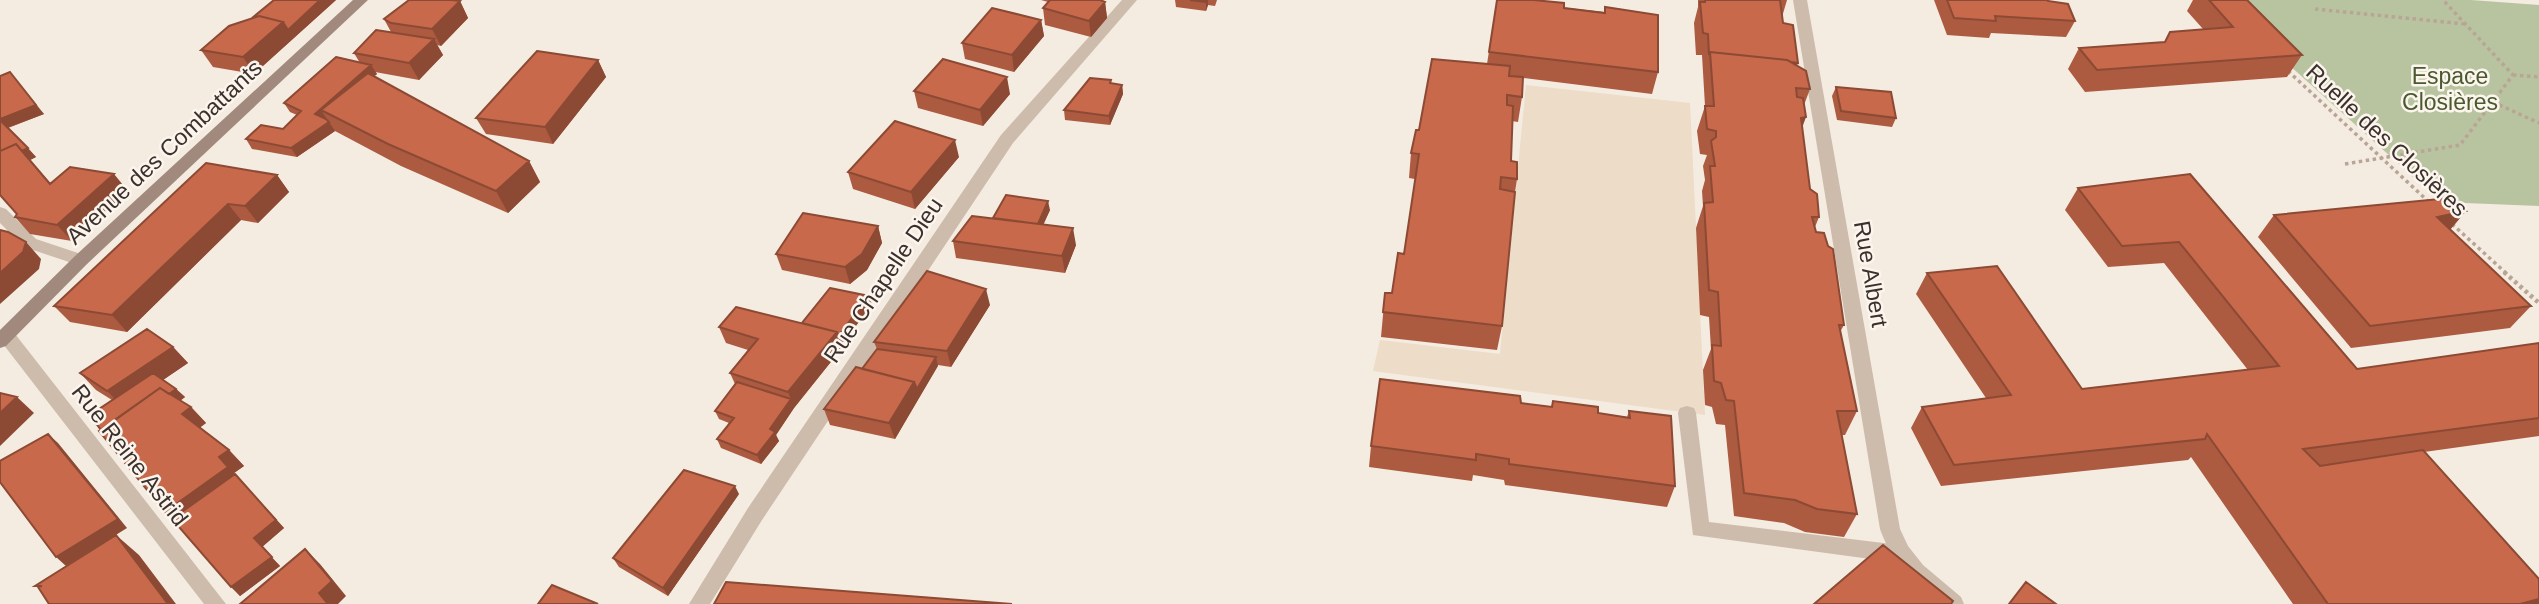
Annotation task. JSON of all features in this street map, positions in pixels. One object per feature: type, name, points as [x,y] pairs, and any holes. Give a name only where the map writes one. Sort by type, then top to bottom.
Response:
[{"type":"street","name":"Avenue des Combattants","points":[[3,338],[81,260],[361,0]]},
{"type":"street","name":"Rue Chapelle Dieu","points":[[699,604],[755,514],[1007,139],[1130,0]]},
{"type":"street","name":"Rue Albert","points":[[1800,0],[1886,511],[1900,554],[1954,604]]},
{"type":"street","points":[[0,213],[30,243],[81,260]]},
{"type":"street","name":"Rue Reine Astrid","points":[[3,338],[216,604]]},
{"type":"street","points":[[1687,413],[1700,529],[1900,554]]},
{"type":"path","points":[[2443,0],[2513,75],[2539,77]]},
{"type":"path","points":[[2315,9],[2466,24]]},
{"type":"path","name":"Ruelle des Closières","points":[[2286,69],[2440,212]]},
{"type":"path","points":[[2344,164],[2460,145],[2513,75]]},
{"type":"path","points":[[2493,102],[2539,123]]},
{"type":"path","name":"Ruelle des Closières","points":[[2449,220],[2539,303]]},
{"type":"green space","name":"Espace Closières","points":[[2217,0],[2471,0],[2539,5],[2539,206],[2441,202]]},
{"type":"shaded area","points":[[1526,85],[1690,103],[1705,415],[1373,371],[1380,340],[1500,354]]},
{"type":"building","points":[[274,0],[320,0],[288,30],[283,22],[259,16],[252,18]]},
{"type":"building","points":[[409,0],[460,1],[432,29],[391,23],[384,19]]},
{"type":"building","points":[[1050,0],[1105,2],[1089,21],[1043,8]]},
{"type":"building","points":[[1497,0],[1534,0],[1564,3],[1564,8],[1605,13],[1605,7],[1658,15],[1658,72],[1489,52]]},
{"type":"building","points":[[1780,0],[1783,23],[1793,25],[1798,63],[1710,52],[1709,55],[1708,34],[1703,33],[1700,2]]},
{"type":"building","points":[[1947,0],[2048,0],[2068,4],[2075,21],[1995,16],[1996,21],[1954,18]]},
{"type":"building","points":[[2209,0],[2247,0],[2302,55],[2097,70],[2079,48],[2165,42],[2170,32],[2233,27]]},
{"type":"building","points":[[992,8],[1041,20],[1012,55],[962,43]]},
{"type":"building","points":[[259,16],[283,22],[243,57],[201,50],[229,26]]},
{"type":"building","points":[[376,30],[434,39],[409,63],[354,53]]},
{"type":"building","points":[[537,51],[598,60],[545,127],[476,118]]},
{"type":"building","points":[[1710,52],[1787,60],[1806,71],[1810,89],[1796,88],[1797,97],[1803,98],[1806,117],[1801,118],[1810,189],[1817,194],[1819,217],[1812,217],[1816,232],[1824,233],[1828,246],[1833,249],[1844,325],[1839,325],[1857,411],[1837,411],[1857,514],[1817,509],[1795,500],[1744,493],[1734,401],[1726,400],[1721,383],[1714,381],[1712,345],[1721,346],[1718,292],[1709,290],[1704,203],[1713,202],[1710,166],[1715,166],[1711,141],[1716,137],[1716,131],[1707,129],[1705,106],[1714,106]]},
{"type":"building","points":[[336,57],[371,65],[315,114],[329,122],[291,148],[246,139],[261,125],[283,129],[301,111],[284,103]]},
{"type":"building","points":[[943,59],[1007,77],[980,110],[914,91]]},
{"type":"building","points":[[1432,59],[1510,66],[1509,76],[1523,77],[1522,97],[1507,95],[1507,105],[1513,106],[1511,161],[1517,162],[1517,179],[1501,177],[1500,189],[1515,192],[1502,326],[1383,312],[1385,293],[1392,293],[1398,253],[1404,254],[1419,154],[1411,153],[1416,130],[1419,130]]},
{"type":"building","points":[[10,72],[36,105],[0,119],[0,76]]},
{"type":"building","points":[[368,73],[529,161],[496,191],[388,144],[321,110]]},
{"type":"building","points":[[1090,78],[1111,80],[1110,83],[1122,85],[1109,116],[1064,110]]},
{"type":"building","points":[[1836,87],[1891,92],[1896,118],[1841,111]]},
{"type":"building","points":[[0,120],[28,148],[22,151],[16,144],[0,151]]},
{"type":"building","points":[[895,121],[955,140],[911,192],[848,172]]},
{"type":"building","points":[[16,144],[50,184],[70,167],[114,174],[57,225],[15,217],[17,214],[0,195],[0,151]]},
{"type":"building","points":[[206,163],[277,175],[245,206],[228,204],[112,315],[54,306]]},
{"type":"building","points":[[2190,174],[2357,369],[2539,343],[2539,418],[2303,449],[2320,466],[2423,450],[2539,579],[2539,599],[2520,604],[2328,604],[2207,434],[2205,439],[1954,465],[1922,407],[2011,395],[1927,273],[1997,266],[2082,389],[2279,366],[2179,242],[2122,246],[2078,188]]},
{"type":"building","points":[[1006,195],[1048,201],[1038,224],[993,218]]},
{"type":"building","points":[[2450,198],[2466,211],[2437,217],[2531,306],[2370,326],[2274,215]]},
{"type":"building","points":[[803,213],[878,226],[862,254],[845,267],[776,254]]},
{"type":"building","points":[[972,216],[1073,228],[1062,256],[953,241]]},
{"type":"building","points":[[0,230],[26,242],[23,252],[0,273]]},
{"type":"building","points":[[927,271],[986,289],[947,351],[874,342]]},
{"type":"building","points":[[830,288],[869,296],[838,336],[837,332],[802,323]]},
{"type":"building","points":[[736,307],[837,332],[788,392],[730,373],[758,339],[719,327]]},
{"type":"building","points":[[147,329],[173,347],[107,391],[80,373]]},
{"type":"building","points":[[877,349],[936,357],[917,389],[914,382],[862,369]]},
{"type":"building","points":[[856,367],[914,382],[889,423],[824,409]]},
{"type":"building","points":[[153,373],[176,389],[169,394],[160,388],[101,430],[90,415]]},
{"type":"building","points":[[1380,379],[1520,396],[1521,403],[1552,407],[1553,401],[1598,407],[1598,413],[1630,418],[1629,411],[1671,416],[1675,486],[1509,464],[1509,459],[1476,454],[1476,460],[1371,446]]},
{"type":"building","points":[[737,382],[791,399],[770,429],[775,432],[757,455],[717,439],[734,418],[715,411]]},
{"type":"building","points":[[160,388],[191,407],[182,414],[229,450],[219,457],[228,467],[165,512],[99,431]]},
{"type":"building","points":[[0,393],[17,397],[0,413]]},
{"type":"building","points":[[48,434],[118,519],[56,557],[0,482],[0,461]]},
{"type":"building","points":[[684,470],[735,486],[663,588],[613,558]]},
{"type":"building","points":[[235,474],[276,520],[254,538],[272,557],[231,587],[172,519]]},
{"type":"building","points":[[116,535],[168,604],[49,604],[38,587],[42,586],[35,586]]},
{"type":"building","points":[[1883,545],[1953,601],[1951,604],[1814,604]]},
{"type":"building","points":[[305,549],[332,581],[319,593],[328,604],[240,604]]},
{"type":"building","points":[[726,582],[1012,604],[714,604]]},
{"type":"building","points":[[2026,582],[2056,604],[2009,604]]},
{"type":"building","points":[[552,585],[598,604],[538,604]]}]
